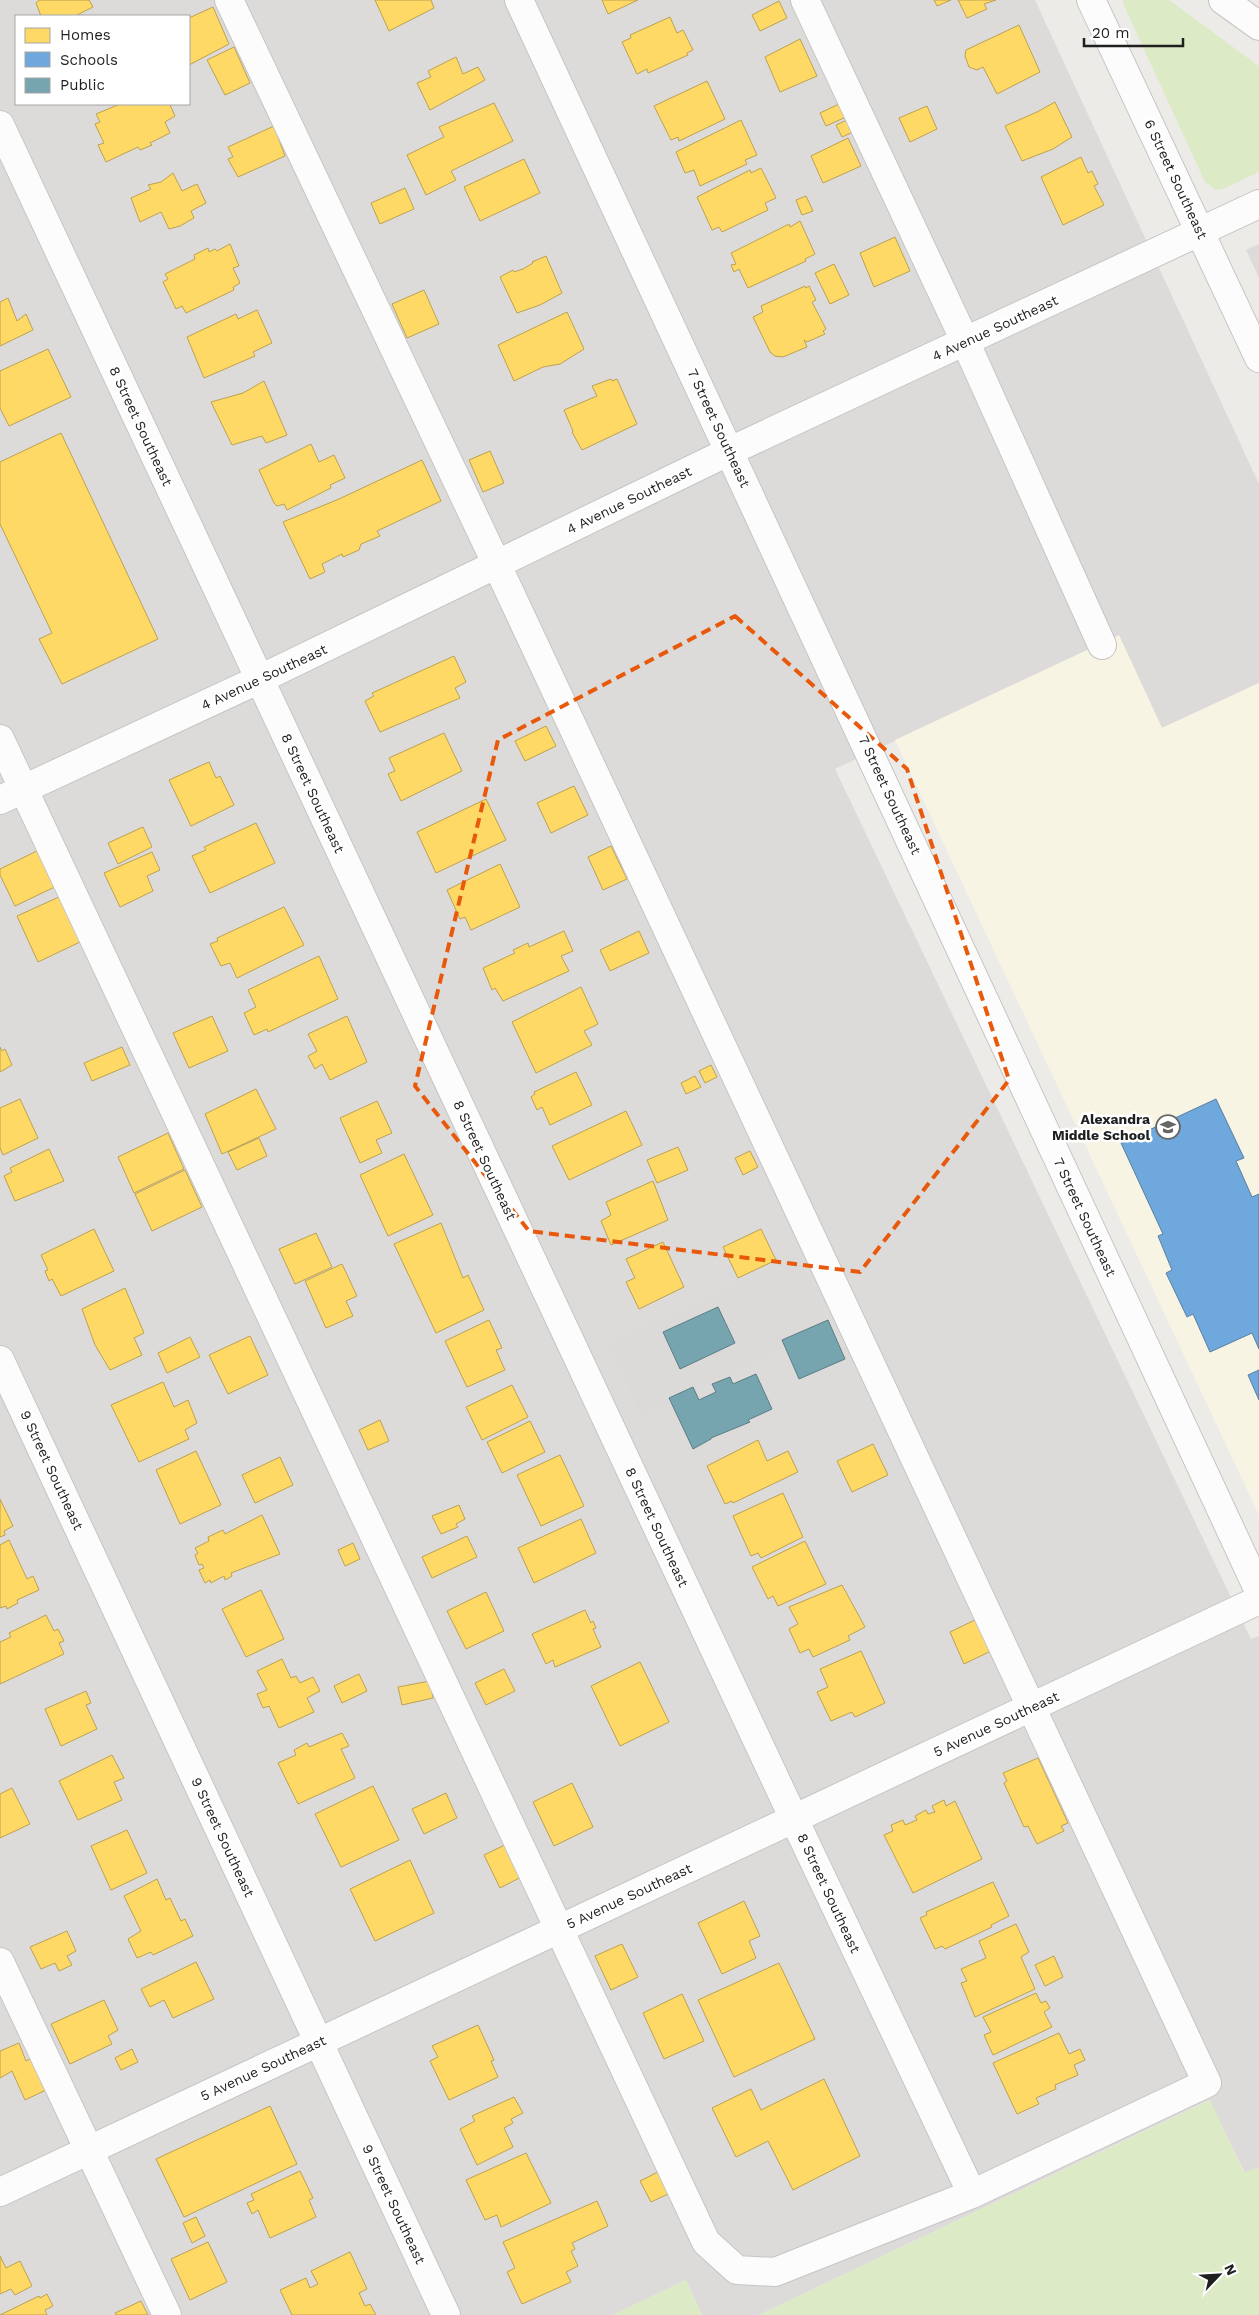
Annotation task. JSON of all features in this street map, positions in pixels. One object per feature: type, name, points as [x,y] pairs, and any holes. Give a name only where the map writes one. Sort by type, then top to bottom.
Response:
[{"type":"street","points":[[0,739],[12,795],[559,1929],[706,2242],[737,2270],[775,2272],[972,2194],[1207,2083],[497,565],[230,0]]},
{"type":"street","name":"7 Street Southeast","points":[[518,0],[730,451],[1259,1591]]},
{"type":"street","points":[[805,0],[965,341],[1102,645]]},
{"type":"street","name":"6 Street Southeast","points":[[1090,0],[1259,358]]},
{"type":"street","points":[[1223,0],[1259,26]]},
{"type":"street","name":"8 Street Southeast","points":[[0,125],[794,1819],[972,2194]]},
{"type":"street","name":"4 Avenue Southeast","points":[[12,795],[260,679],[730,451],[1259,204]]},
{"type":"street","name":"9 Street Southeast","points":[[0,1360],[446,2315]]},
{"type":"street","name":"5 Avenue Southeast","points":[[0,2192],[1259,1600]]},
{"type":"street","points":[[0,1962],[167,2315]]},
{"type":"highlighted area","points":[[735,616],[907,769],[1009,1080],[860,1272],[529,1231],[415,1086],[498,740]]},
{"type":"shaded area","points":[[0,0],[1035,0],[1259,484],[1259,683],[1162,728],[1119,636],[835,769],[1251,1639],[1259,1636],[1259,2167],[1245,2173],[1209,2100],[759,2315],[702,2315],[686,2280],[613,2315],[0,2315]]},
{"type":"shaded area","points":[[1259,244],[1259,278],[1246,250]]},
{"type":"shaded area","name":"Alexandra Middle School","points":[[1119,635],[1162,728],[1259,683],[1259,1515],[895,740]]},
{"type":"shaded area","points":[[798,1255],[831,1325],[641,1414],[609,1345]]},
{"type":"green space","points":[[1123,0],[1169,0],[1259,66],[1259,172],[1223,189],[1216,190],[1205,182],[1124,6]]},
{"type":"green space","points":[[1210,2100],[1244,2173],[1259,2167],[1259,2315],[759,2315]]},
{"type":"green space","points":[[686,2280],[702,2315],[613,2315]]},
{"type":"building: Homes","points":[[39,0],[89,0],[93,7],[77,15],[41,15],[36,3]]},
{"type":"building: Homes","points":[[375,0],[431,0],[434,8],[389,31]]},
{"type":"building: Homes","points":[[602,0],[638,0],[608,14]]},
{"type":"building: Homes","points":[[934,0],[951,0],[937,6]]},
{"type":"building: Homes","points":[[958,0],[996,0],[984,4],[987,9],[967,18]]},
{"type":"building: Homes","points":[[779,1],[787,18],[760,31],[752,15]]},
{"type":"building: Homes","points":[[213,7],[229,44],[190,64],[190,18]]},
{"type":"building: Homes","points":[[670,17],[677,33],[683,30],[693,50],[687,53],[688,55],[648,73],[647,69],[637,74],[622,42],[631,38],[630,35]]},
{"type":"building: Homes","points":[[1019,25],[1040,72],[997,94],[983,67],[977,70],[969,67],[965,56],[966,50]]},
{"type":"building: Homes","points":[[800,39],[817,76],[780,92],[765,57]]},
{"type":"building: Homes","points":[[234,47],[250,83],[225,95],[207,60]]},
{"type":"building: Homes","points":[[456,57],[463,74],[478,67],[485,80],[430,110],[417,83],[431,77],[428,71]]},
{"type":"building: Homes","points":[[707,81],[725,119],[679,141],[678,137],[671,140],[654,106]]},
{"type":"building: Homes","points":[[1055,102],[1072,137],[1053,149],[1022,161],[1005,126]]},
{"type":"building: Homes","points":[[494,103],[513,141],[451,171],[456,180],[426,195],[407,155],[444,137],[439,127]]},
{"type":"building: Homes","points":[[839,104],[846,117],[826,126],[820,113]]},
{"type":"building: Homes","points":[[118,105],[170,105],[175,116],[165,122],[170,133],[150,143],[152,145],[140,150],[138,147],[106,162],[98,145],[104,143],[95,124],[100,122],[96,114]]},
{"type":"building: Homes","points":[[927,106],[937,129],[910,142],[899,118]]},
{"type":"building: Homes","points":[[741,120],[757,155],[745,160],[747,164],[700,186],[694,170],[685,173],[676,152]]},
{"type":"building: Homes","points":[[847,120],[853,132],[842,137],[836,125]]},
{"type":"building: Homes","points":[[274,126],[285,156],[238,177],[228,159],[233,157],[228,147]]},
{"type":"building: Homes","points":[[848,138],[861,166],[823,183],[811,156]]},
{"type":"building: Homes","points":[[1081,157],[1088,173],[1092,171],[1098,184],[1094,186],[1104,205],[1063,225],[1041,177]]},
{"type":"building: Homes","points":[[524,159],[540,193],[480,221],[464,187]]},
{"type":"building: Homes","points":[[761,168],[776,198],[765,203],[768,210],[722,232],[719,227],[712,230],[697,197],[750,170],[751,173]]},
{"type":"building: Homes","points":[[173,173],[182,191],[197,184],[206,203],[191,211],[194,218],[180,226],[169,229],[161,212],[140,222],[131,198],[151,189],[148,185],[161,182]]},
{"type":"building: Homes","points":[[405,188],[414,209],[380,224],[371,203]]},
{"type":"building: Homes","points":[[806,196],[813,211],[802,215],[796,200]]},
{"type":"building: Homes","points":[[800,221],[815,254],[805,259],[806,261],[748,288],[739,269],[734,272],[731,265],[736,264],[731,253],[789,224],[790,227]]},
{"type":"building: Homes","points":[[895,237],[910,271],[874,287],[860,253]]},
{"type":"building: Homes","points":[[230,244],[239,266],[233,268],[240,283],[233,287],[234,290],[186,313],[182,306],[176,309],[163,282],[168,279],[165,274],[195,259],[194,255],[208,248],[209,252],[215,249],[217,251]]},
{"type":"building: Homes","points":[[546,256],[562,293],[540,305],[517,313],[500,277],[513,270],[514,272],[523,269],[532,262]]},
{"type":"building: Homes","points":[[834,264],[849,295],[830,304],[815,273]]},
{"type":"building: Homes","points":[[805,286],[806,288],[809,286],[816,300],[812,302],[826,329],[823,331],[825,334],[807,342],[804,340],[807,347],[783,357],[775,356],[770,352],[753,317],[763,312],[761,306]]},
{"type":"building: Homes","points":[[424,290],[439,324],[407,338],[392,304]]},
{"type":"building: Homes","points":[[8,298],[17,321],[26,314],[33,330],[0,346],[0,302]]},
{"type":"building: Homes","points":[[257,310],[272,343],[253,352],[255,356],[204,378],[187,337],[236,314],[238,319]]},
{"type":"building: Homes","points":[[567,312],[584,349],[560,364],[543,367],[514,381],[498,345]]},
{"type":"building: Homes","points":[[48,349],[71,397],[9,426],[0,408],[0,371]]},
{"type":"building: Homes","points":[[611,379],[612,381],[617,379],[637,424],[582,450],[572,432],[564,410],[597,396],[592,386]]},
{"type":"building: Homes","points":[[264,381],[287,435],[266,443],[262,436],[232,445],[211,402],[243,393]]},
{"type":"building: Homes","points":[[61,433],[158,639],[62,684],[39,639],[52,633],[0,524],[0,462]]},
{"type":"building: Homes","points":[[311,444],[319,462],[334,455],[345,478],[330,485],[331,488],[287,510],[284,504],[277,506],[259,470]]},
{"type":"building: Homes","points":[[490,451],[504,483],[483,492],[469,460]]},
{"type":"building: Homes","points":[[422,460],[441,501],[377,531],[380,536],[361,544],[359,550],[343,557],[342,554],[322,564],[325,572],[310,579],[283,522],[339,499]]},
{"type":"building: Homes","points":[[454,656],[466,682],[455,688],[460,698],[380,732],[365,701],[374,696],[372,693]]},
{"type":"building: Homes","points":[[546,726],[556,746],[525,761],[515,741]]},
{"type":"building: Homes","points":[[444,733],[462,771],[401,801],[388,774],[395,771],[389,758]]},
{"type":"building: Homes","points":[[209,762],[216,778],[220,776],[234,805],[191,826],[169,780]]},
{"type":"building: Homes","points":[[574,786],[588,815],[551,833],[537,803]]},
{"type":"building: Homes","points":[[486,799],[506,840],[436,873],[417,832]]},
{"type":"building: Homes","points":[[256,823],[275,863],[210,893],[192,856],[206,850],[204,847]]},
{"type":"building: Homes","points":[[143,827],[152,847],[118,864],[108,843]]},
{"type":"building: Homes","points":[[611,846],[627,879],[603,890],[588,857]]},
{"type":"building: Homes","points":[[43,848],[61,884],[15,906],[0,875],[0,869]]},
{"type":"building: Homes","points":[[152,852],[160,870],[147,876],[153,891],[120,907],[104,873]]},
{"type":"building: Homes","points":[[500,864],[520,907],[471,930],[465,917],[460,919],[447,890]]},
{"type":"building: Homes","points":[[59,897],[80,942],[38,962],[17,916]]},
{"type":"building: Homes","points":[[284,907],[304,945],[237,978],[230,963],[221,966],[210,944],[218,941],[217,938]]},
{"type":"building: Homes","points":[[564,931],[573,951],[561,956],[569,971],[503,1001],[495,988],[492,990],[483,968],[515,953],[513,950],[528,943],[529,947]]},
{"type":"building: Homes","points":[[639,931],[649,953],[610,971],[600,950]]},
{"type":"building: Homes","points":[[319,956],[338,999],[268,1032],[267,1029],[254,1035],[244,1013],[256,1007],[248,990]]},
{"type":"building: Homes","points":[[581,987],[598,1024],[584,1031],[592,1045],[536,1073],[512,1022]]},
{"type":"building: Homes","points":[[212,1016],[228,1051],[189,1068],[173,1033]]},
{"type":"building: Homes","points":[[347,1016],[367,1062],[330,1080],[322,1064],[315,1069],[308,1056],[317,1051],[308,1034]]},
{"type":"building: Homes","points":[[0,1047],[2,1051],[5,1049],[12,1065],[0,1072]]},
{"type":"building: Homes","points":[[122,1047],[130,1065],[92,1081],[84,1063]]},
{"type":"building: Homes","points":[[711,1065],[717,1077],[705,1083],[699,1071]]},
{"type":"building: Homes","points":[[576,1072],[592,1105],[550,1125],[542,1107],[537,1110],[531,1097],[535,1094],[534,1092]]},
{"type":"building: Homes","points":[[695,1076],[701,1087],[686,1094],[681,1083]]},
{"type":"building: Homes","points":[[256,1089],[276,1129],[222,1154],[205,1114]]},
{"type":"building: Homes","points":[[20,1099],[38,1138],[3,1155],[0,1148],[0,1108]]},
{"type":"building: Homes","points":[[377,1101],[392,1133],[376,1140],[382,1153],[360,1163],[340,1118]]},
{"type":"building: Homes","points":[[626,1111],[642,1145],[569,1180],[552,1146]]},
{"type":"building: Homes","points":[[168,1133],[184,1169],[134,1193],[118,1157]]},
{"type":"building: Homes","points":[[259,1138],[267,1156],[237,1170],[228,1152]]},
{"type":"building: Homes","points":[[678,1147],[688,1170],[657,1183],[647,1160]]},
{"type":"building: Homes","points":[[49,1149],[64,1181],[15,1201],[4,1176],[12,1172],[10,1168]]},
{"type":"building: Homes","points":[[750,1151],[758,1167],[743,1175],[735,1158]]},
{"type":"building: Homes","points":[[404,1154],[433,1215],[388,1236],[360,1175]]},
{"type":"building: Homes","points":[[185,1170],[202,1207],[152,1231],[135,1194]]},
{"type":"building: Homes","points":[[653,1181],[668,1220],[611,1245],[601,1221],[611,1215],[606,1202]]},
{"type":"building: Homes","points":[[441,1223],[463,1278],[468,1275],[484,1310],[436,1333],[394,1244]]},
{"type":"building: Homes","points":[[94,1229],[114,1271],[61,1296],[52,1279],[49,1281],[45,1271],[48,1270],[41,1255]]},
{"type":"building: Homes","points":[[761,1229],[776,1260],[738,1278],[723,1247]]},
{"type":"building: Homes","points":[[316,1233],[332,1267],[295,1284],[279,1249]]},
{"type":"building: Homes","points":[[663,1242],[684,1287],[639,1309],[626,1282],[635,1278],[626,1259]]},
{"type":"building: Homes","points":[[342,1264],[357,1296],[346,1301],[353,1316],[326,1328],[305,1281]]},
{"type":"building: Homes","points":[[125,1288],[144,1333],[134,1338],[142,1355],[110,1370],[95,1345],[82,1309]]},
{"type":"building: Homes","points":[[489,1320],[502,1348],[496,1350],[505,1370],[467,1387],[445,1341]]},
{"type":"building: Homes","points":[[250,1336],[268,1375],[228,1394],[209,1355]]},
{"type":"building: Homes","points":[[190,1337],[200,1357],[167,1373],[158,1353]]},
{"type":"building: Homes","points":[[163,1382],[174,1407],[188,1400],[197,1423],[185,1430],[189,1439],[139,1462],[111,1405]]},
{"type":"building: Homes","points":[[512,1385],[528,1417],[482,1440],[466,1407]]},
{"type":"building: Homes","points":[[380,1420],[389,1441],[368,1450],[359,1430]]},
{"type":"building: Homes","points":[[530,1421],[545,1452],[502,1473],[487,1442]]},
{"type":"building: Homes","points":[[758,1440],[767,1461],[788,1451],[798,1472],[733,1503],[732,1501],[725,1504],[707,1466]]},
{"type":"building: Homes","points":[[873,1444],[888,1475],[852,1492],[837,1461]]},
{"type":"building: Homes","points":[[196,1451],[221,1505],[180,1524],[156,1470]]},
{"type":"building: Homes","points":[[560,1455],[584,1506],[541,1526],[517,1475]]},
{"type":"building: Homes","points":[[280,1457],[293,1485],[255,1503],[242,1475]]},
{"type":"building: Homes","points":[[783,1493],[803,1537],[761,1558],[758,1553],[751,1556],[733,1516]]},
{"type":"building: Homes","points":[[0,1499],[13,1526],[4,1531],[5,1535],[0,1537]]},
{"type":"building: Homes","points":[[459,1505],[465,1519],[456,1524],[458,1527],[441,1534],[432,1516]]},
{"type":"building: Homes","points":[[262,1515],[280,1554],[231,1573],[232,1576],[225,1580],[224,1576],[211,1583],[210,1580],[205,1583],[199,1570],[204,1568],[202,1564],[199,1565],[195,1555],[198,1553],[195,1548],[209,1541],[208,1537],[223,1530],[225,1534]]},
{"type":"building: Homes","points":[[581,1519],[596,1553],[534,1583],[518,1548]]},
{"type":"building: Homes","points":[[467,1536],[477,1557],[432,1578],[422,1557]]},
{"type":"building: Homes","points":[[9,1540],[27,1579],[33,1576],[39,1590],[17,1600],[18,1603],[7,1609],[6,1606],[0,1608],[0,1545]]},
{"type":"building: Homes","points":[[805,1541],[826,1584],[778,1606],[773,1596],[768,1599],[752,1567]]},
{"type":"building: Homes","points":[[353,1543],[360,1559],[345,1566],[338,1550]]},
{"type":"building: Homes","points":[[842,1585],[865,1627],[848,1636],[850,1640],[813,1657],[809,1649],[800,1653],[789,1629],[798,1624],[789,1607]]},
{"type":"building: Homes","points":[[261,1590],[284,1639],[246,1657],[222,1609]]},
{"type":"building: Homes","points":[[486,1592],[504,1631],[466,1649],[447,1611]]},
{"type":"building: Homes","points":[[585,1610],[591,1623],[593,1621],[596,1628],[593,1629],[601,1647],[555,1667],[553,1660],[546,1664],[532,1634]]},
{"type":"building: Homes","points":[[46,1615],[54,1631],[58,1629],[64,1641],[59,1643],[64,1654],[0,1684],[0,1642],[11,1637],[9,1633]]},
{"type":"building: Homes","points":[[977,1619],[991,1651],[964,1664],[950,1632]]},
{"type":"building: Homes","points":[[861,1651],[885,1703],[855,1717],[852,1712],[831,1721],[817,1692],[828,1687],[820,1669]]},
{"type":"building: Homes","points":[[282,1659],[291,1678],[296,1676],[300,1683],[313,1677],[320,1691],[307,1698],[314,1712],[279,1728],[269,1706],[263,1708],[257,1694],[267,1690],[257,1671]]},
{"type":"building: Homes","points":[[640,1662],[669,1722],[620,1746],[591,1686]]},
{"type":"building: Homes","points":[[504,1669],[515,1691],[486,1705],[475,1683]]},
{"type":"building: Homes","points":[[359,1674],[367,1691],[342,1703],[334,1686]]},
{"type":"building: Homes","points":[[430,1681],[433,1698],[402,1705],[398,1687]]},
{"type":"building: Homes","points":[[86,1691],[91,1703],[86,1705],[97,1729],[61,1746],[45,1709]]},
{"type":"building: Homes","points":[[342,1733],[349,1746],[341,1749],[355,1778],[298,1804],[278,1763],[296,1755],[294,1750],[307,1743],[309,1747]]},
{"type":"building: Homes","points":[[112,1755],[124,1778],[114,1782],[122,1800],[78,1820],[59,1781]]},
{"type":"building: Homes","points":[[1038,1758],[1068,1823],[1061,1826],[1064,1831],[1037,1844],[1028,1826],[1024,1827],[1004,1783],[1007,1781],[1003,1773]]},
{"type":"building: Homes","points":[[572,1783],[593,1827],[554,1846],[533,1802]]},
{"type":"building: Homes","points":[[373,1786],[399,1840],[341,1867],[315,1814]]},
{"type":"building: Homes","points":[[12,1788],[30,1824],[0,1838],[0,1794]]},
{"type":"building: Homes","points":[[446,1793],[457,1818],[424,1834],[412,1809]]},
{"type":"building: Homes","points":[[944,1800],[946,1806],[955,1801],[982,1859],[913,1893],[884,1835],[893,1831],[891,1825],[903,1820],[905,1825],[917,1820],[915,1816],[926,1810],[928,1814],[935,1812],[932,1806]]},
{"type":"building: Homes","points":[[127,1830],[147,1873],[111,1890],[91,1846]]},
{"type":"building: Homes","points":[[509,1843],[525,1875],[500,1888],[484,1855]]},
{"type":"building: Homes","points":[[410,1860],[434,1913],[375,1941],[350,1889]]},
{"type":"building: Homes","points":[[157,1879],[166,1900],[170,1898],[181,1921],[185,1919],[193,1936],[153,1955],[151,1952],[137,1958],[128,1939],[141,1931],[124,1896]]},
{"type":"building: Homes","points":[[993,1882],[1009,1916],[991,1925],[992,1927],[945,1949],[942,1946],[935,1949],[920,1918],[927,1915],[926,1912]]},
{"type":"building: Homes","points":[[744,1901],[760,1936],[749,1941],[756,1958],[722,1974],[698,1923]]},
{"type":"building: Homes","points":[[1016,1924],[1029,1952],[1021,1957],[1035,1989],[975,2017],[961,1983],[967,1981],[961,1969],[986,1958],[979,1941]]},
{"type":"building: Homes","points":[[67,1931],[76,1951],[67,1956],[72,1965],[59,1971],[55,1963],[41,1969],[30,1947]]},
{"type":"building: Homes","points":[[622,1944],[638,1977],[611,1990],[595,1956]]},
{"type":"building: Homes","points":[[1054,1956],[1063,1977],[1045,1986],[1035,1965]]},
{"type":"building: Homes","points":[[196,1962],[214,1999],[173,2018],[164,2000],[150,2007],[141,1989]]},
{"type":"building: Homes","points":[[779,1963],[815,2039],[734,2077],[698,2000]]},
{"type":"building: Homes","points":[[1036,1993],[1041,2003],[1046,2001],[1050,2008],[1044,2012],[1052,2027],[993,2055],[984,2035],[991,2032],[983,2017]]},
{"type":"building: Homes","points":[[682,1994],[704,2041],[664,2059],[643,2013]]},
{"type":"building: Homes","points":[[104,2000],[118,2030],[108,2036],[112,2044],[70,2064],[51,2024]]},
{"type":"building: Homes","points":[[478,2025],[494,2060],[491,2061],[498,2077],[449,2100],[430,2061],[438,2057],[432,2046]]},
{"type":"building: Homes","points":[[1059,2033],[1069,2054],[1080,2049],[1085,2060],[1074,2065],[1078,2075],[1055,2085],[1056,2089],[1036,2098],[1039,2104],[1017,2114],[993,2063]]},
{"type":"building: Homes","points":[[19,2043],[26,2061],[32,2058],[48,2089],[25,2100],[12,2071],[0,2078],[0,2051]]},
{"type":"building: Homes","points":[[132,2049],[138,2062],[121,2070],[115,2058]]},
{"type":"building: Homes","points":[[824,2079],[860,2156],[793,2190],[768,2141],[736,2157],[712,2108],[751,2089],[761,2110]]},
{"type":"building: Homes","points":[[514,2097],[523,2113],[511,2119],[513,2123],[504,2128],[513,2147],[477,2165],[460,2129],[475,2121],[472,2116]]},
{"type":"building: Homes","points":[[270,2106],[297,2164],[184,2217],[156,2159]]},
{"type":"building: Homes","points":[[526,2153],[551,2203],[501,2227],[497,2215],[485,2220],[466,2180]]},
{"type":"building: Homes","points":[[300,2171],[313,2198],[309,2200],[316,2217],[270,2238],[258,2210],[252,2214],[247,2203],[254,2200],[251,2194]]},
{"type":"building: Homes","points":[[658,2172],[668,2194],[651,2202],[640,2181]]},
{"type":"building: Homes","points":[[597,2201],[608,2226],[572,2243],[575,2249],[571,2251],[578,2266],[566,2272],[571,2282],[522,2304],[507,2272],[515,2268],[503,2242]]},
{"type":"building: Homes","points":[[196,2217],[205,2236],[192,2243],[183,2223]]},
{"type":"building: Homes","points":[[208,2242],[227,2282],[190,2300],[171,2259]]},
{"type":"building: Homes","points":[[350,2252],[367,2289],[359,2293],[365,2306],[370,2304],[376,2315],[292,2315],[280,2290],[306,2278],[310,2288],[318,2284],[311,2271]]},
{"type":"building: Homes","points":[[0,2256],[6,2268],[20,2261],[32,2286],[15,2295],[11,2289],[0,2294]]},
{"type":"building: Homes","points":[[47,2294],[53,2306],[45,2310],[47,2315],[0,2315],[39,2296],[40,2298]]},
{"type":"building: Homes","points":[[141,2301],[148,2315],[116,2315],[115,2313]]},
{"type":"building: Schools","points":[[1216,1099],[1244,1158],[1236,1161],[1252,1197],[1259,1194],[1259,1349],[1252,1333],[1210,1352],[1193,1314],[1187,1317],[1166,1273],[1172,1270],[1158,1236],[1163,1234],[1121,1143]]},
{"type":"building: Schools","points":[[1259,1370],[1259,1400],[1248,1375]]},
{"type":"building: Public","points":[[718,1307],[735,1343],[680,1369],[663,1332]]},
{"type":"building: Public","points":[[828,1320],[845,1359],[799,1379],[782,1340]]},
{"type":"building: Public","points":[[756,1374],[772,1409],[748,1420],[750,1422],[711,1438],[693,1449],[669,1398],[693,1387],[699,1400],[716,1392],[712,1384],[730,1377],[733,1384]]},
{"type":"place","name":"Alexandra Middle School","points":[[1168,1127]]}]
